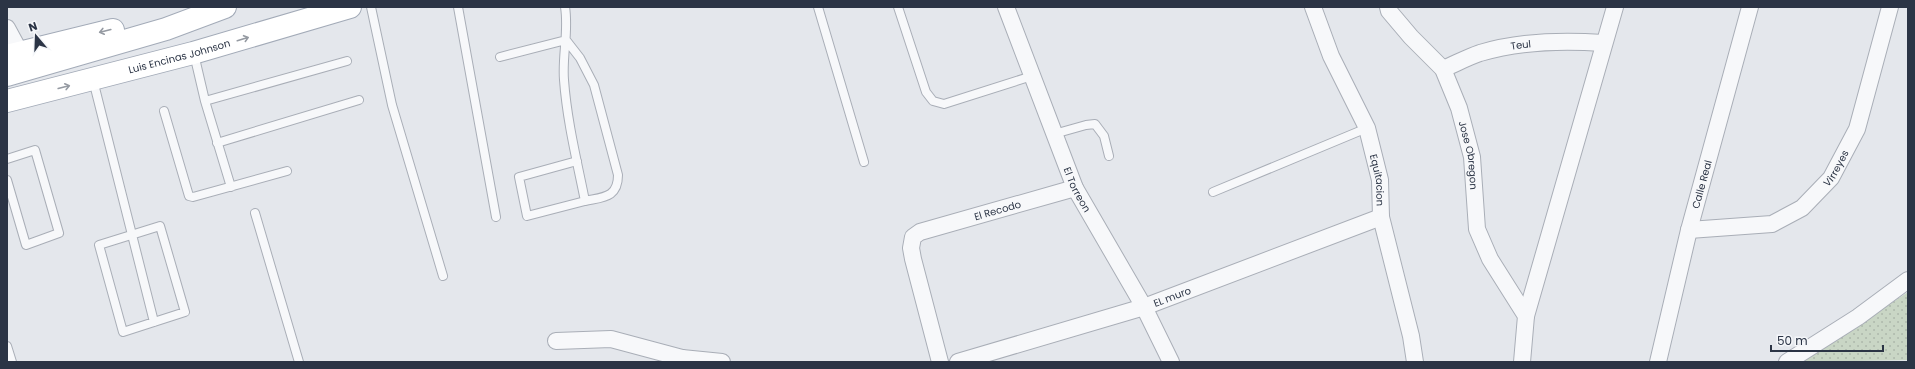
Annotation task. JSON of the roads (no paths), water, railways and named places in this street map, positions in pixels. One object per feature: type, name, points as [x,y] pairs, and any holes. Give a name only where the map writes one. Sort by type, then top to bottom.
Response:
[{"type":"main road","points":[[7,75],[21,58],[191,10],[211,7]]},
{"type":"main road","points":[[21,58],[166,29],[225,7]]},
{"type":"main road","name":"Luis Encinas Johnson","points":[[13,100],[193,54],[350,7]]},
{"type":"street","name":"El Torreon","points":[[1006,7],[1075,188],[1144,307],[1171,362]]},
{"type":"street","name":"Equitacion","points":[[1313,7],[1331,56],[1367,128],[1380,180],[1381,217],[1412,336],[1415,362]]},
{"type":"street","name":"Jose Obregon","points":[[1388,7],[1411,37],[1443,69],[1459,108],[1472,157],[1477,229],[1490,259],[1526,316]]},
{"type":"street","points":[[1522,362],[1526,316],[1603,43],[1615,7]]},
{"type":"street","name":"Calle Real","points":[[1658,362],[1689,230],[1750,7]]},
{"type":"street","name":"Virreyes","points":[[1689,230],[1772,224],[1802,208],[1831,178],[1856,128],[1890,7]]},
{"type":"street","points":[[7,28],[21,58]]},
{"type":"street","name":"Teul","points":[[1443,69],[1480,53],[1533,42],[1572,41],[1603,43]]},
{"type":"street","name":"El Recodo","points":[[940,362],[911,248],[913,237],[920,232],[1075,188]]},
{"type":"street","name":"EL muro","points":[[958,362],[1144,307],[1381,217]]},
{"type":"street","points":[[1788,362],[1852,321],[1908,280]]},
{"type":"street","points":[[556,341],[611,339],[682,360],[722,362]]},
{"type":"lane","points":[[371,7],[392,105],[443,276]]},
{"type":"lane","points":[[458,7],[496,217]]},
{"type":"lane","points":[[565,7],[566,40],[563,61],[564,82],[569,122],[585,201]]},
{"type":"lane","points":[[818,7],[864,162]]},
{"type":"lane","points":[[898,7],[926,92],[933,101],[944,104],[1032,76]]},
{"type":"lane","points":[[500,57],[566,40]]},
{"type":"lane","points":[[566,40],[580,58],[594,85],[618,175],[618,185],[615,190],[608,195],[527,216],[519,177],[577,161]]},
{"type":"lane","points":[[193,54],[205,101],[231,187]]},
{"type":"lane","points":[[205,101],[347,61]]},
{"type":"lane","points":[[93,79],[154,322]]},
{"type":"lane","points":[[217,143],[359,100]]},
{"type":"lane","points":[[164,111],[189,196],[193,197],[287,171]]},
{"type":"lane","points":[[1054,134],[1095,124],[1104,136],[1110,156]]},
{"type":"lane","points":[[1213,192],[1367,128]]},
{"type":"lane","points":[[7,159],[35,150],[59,233],[26,245],[7,180]]},
{"type":"lane","points":[[255,213],[299,362]]},
{"type":"lane","points":[[160,226],[185,312],[154,322],[123,332],[99,246],[160,226]]},
{"type":"lane","points":[[7,346],[12,362]]}]
